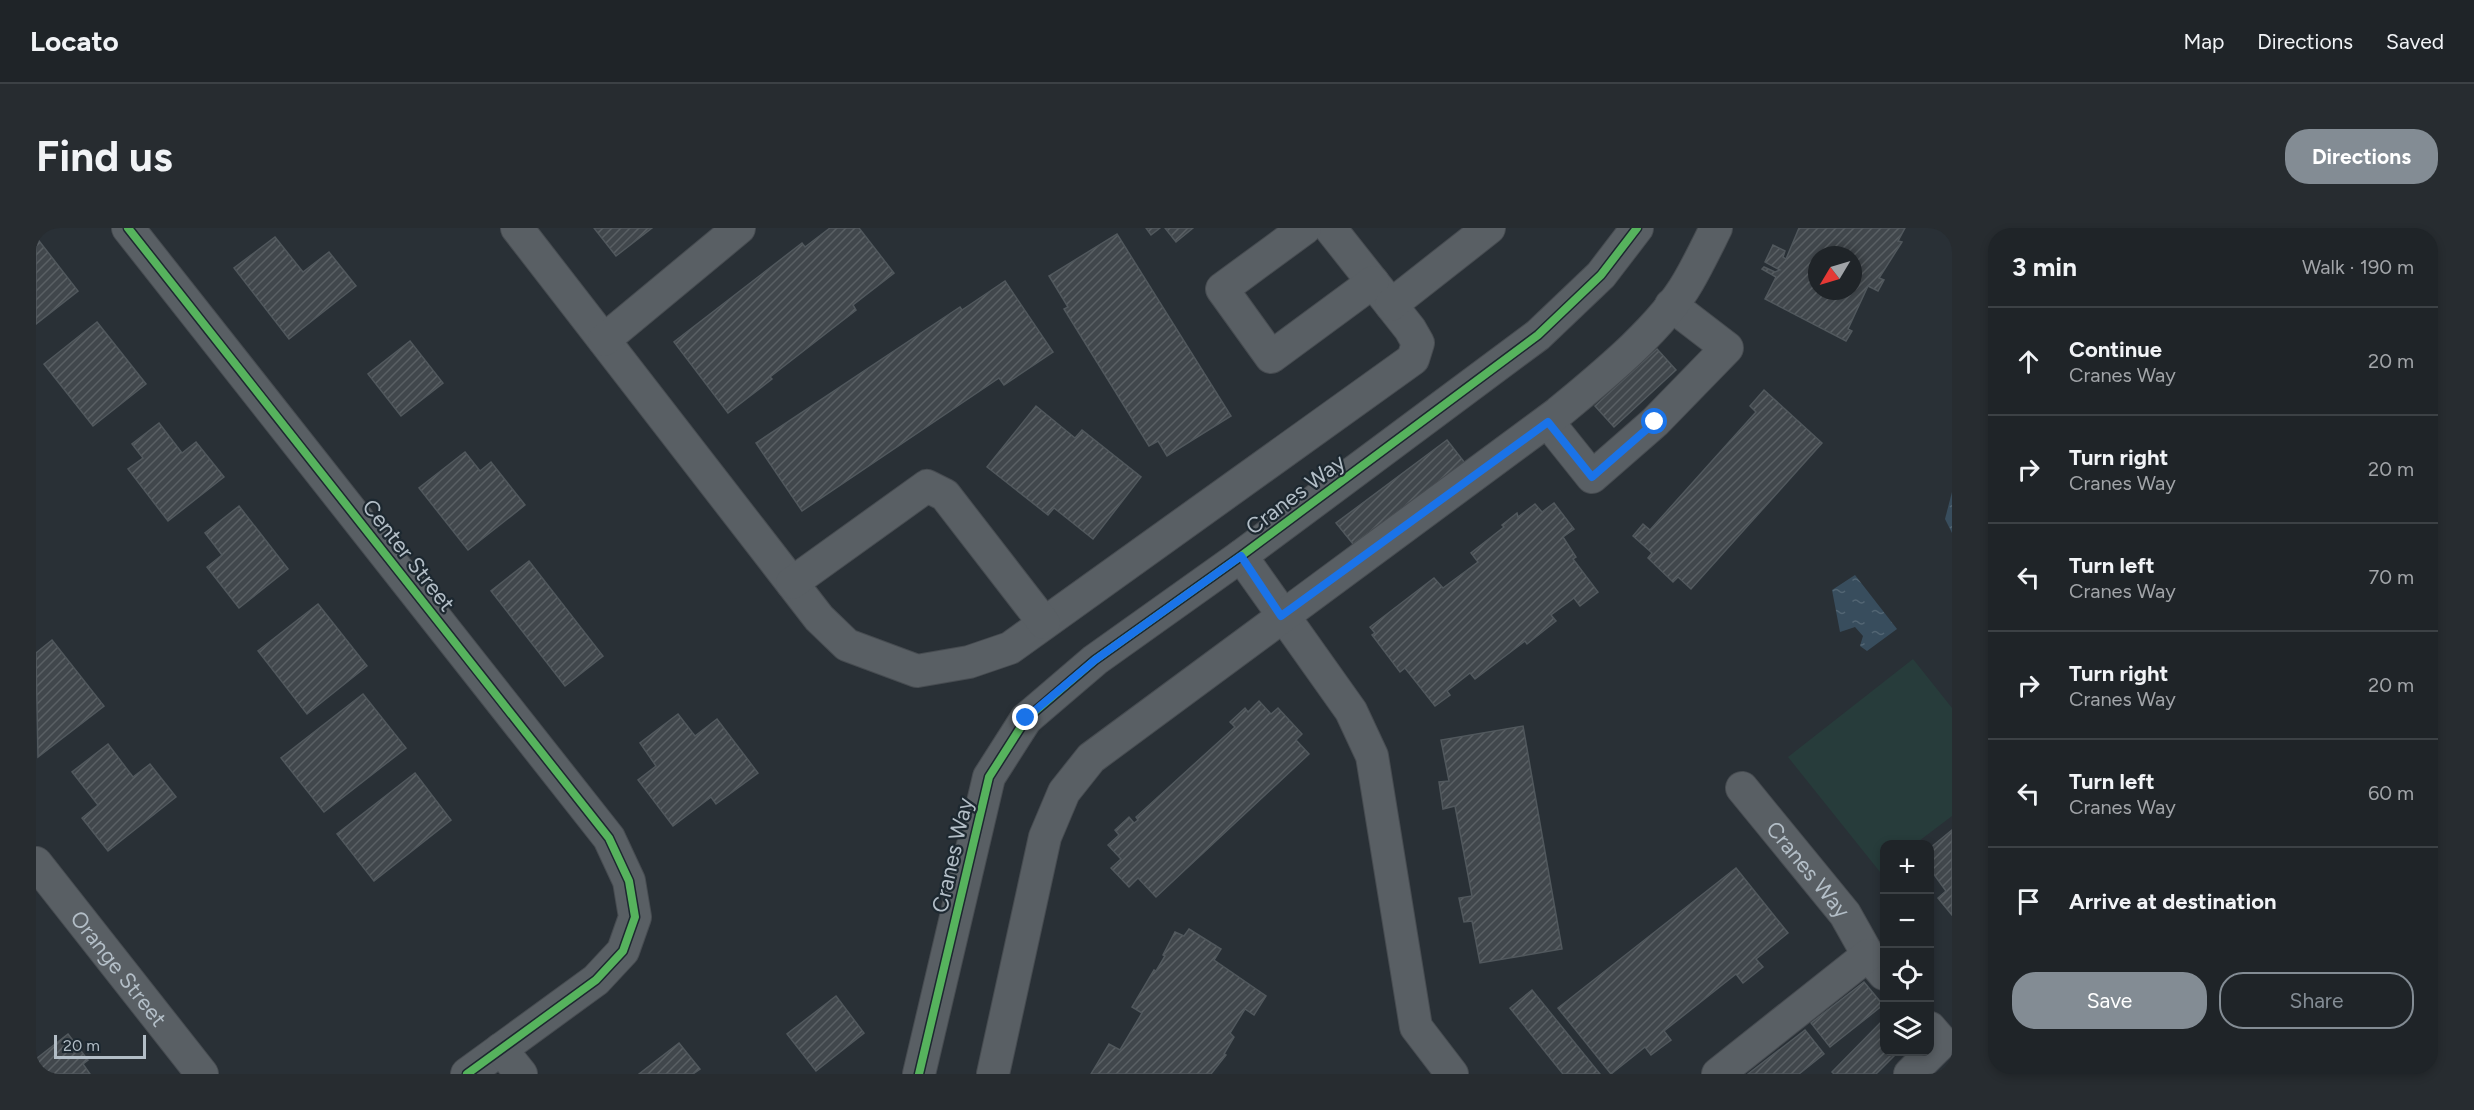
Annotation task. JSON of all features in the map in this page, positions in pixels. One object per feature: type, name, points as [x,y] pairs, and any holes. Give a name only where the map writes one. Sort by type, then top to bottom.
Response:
[{"type":"street","name":"Center Street","points":[[128,228],[609,838],[629,881],[635,917],[623,951],[596,980],[501,1049]]},
{"type":"street","points":[[517,228],[819,618],[847,645],[917,671],[969,662],[1010,648],[1413,359],[1418,343],[1330,228]]},
{"type":"street","points":[[604,340],[739,228]]},
{"type":"street","points":[[1305,228],[1222,289],[1271,357],[1382,294],[1490,228]]},
{"type":"street","name":"Cranes Way","points":[[919,1074],[988,777],[1026,718],[1095,660],[1241,556],[1538,335],[1602,275],[1637,228]]},
{"type":"street","points":[[993,1074],[1045,837],[1064,792],[1091,758],[1281,616],[1548,422],[1614,366],[1671,305],[1688,283],[1716,228]]},
{"type":"street","points":[[1548,422],[1592,477],[1655,422],[1727,348],[1671,305]]},
{"type":"street","points":[[792,583],[927,486],[945,495],[1044,623]]},
{"type":"street","name":"Cranes Way","points":[[1241,556],[1281,616],[1351,711],[1372,756],[1416,1028],[1452,1074]]},
{"type":"street","name":"Cranes Way","points":[[1718,1074],[1876,964],[1845,914],[1742,788]]},
{"type":"street","name":"Orange Street","points":[[36,863],[202,1074]]},
{"type":"street","points":[[1934,1033],[1942,1042],[1934,1050]]},
{"type":"street","points":[[467,1074],[501,1049],[520,1074]]},
{"type":"street","points":[[1910,1074],[1928,1056]]},
{"type":"green space","points":[[1913,659],[1952,708],[1952,816],[1920,840],[1880,840],[1880,872],[1788,757]]},
{"type":"water","points":[[1952,492],[1952,533],[1945,519]]},
{"type":"water","points":[[1855,575],[1897,629],[1867,651],[1860,646],[1863,636],[1855,627],[1840,632],[1832,590]]},
{"type":"building","points":[[594,228],[652,228],[616,256]]},
{"type":"building","points":[[830,228],[859,228],[894,273],[853,305],[856,310],[728,413],[674,342],[802,243],[805,247]]},
{"type":"building","points":[[1146,228],[1160,228],[1151,235]]},
{"type":"building","points":[[1165,228],[1193,228],[1176,242]]},
{"type":"building","points":[[1799,228],[1905,228],[1898,241],[1902,242],[1879,278],[1884,280],[1878,291],[1868,286],[1862,299],[1862,246],[1808,246],[1808,300],[1861,300],[1848,329],[1852,331],[1846,341],[1765,299],[1776,277],[1762,269],[1764,267],[1775,272],[1780,270],[1765,262],[1773,245],[1785,251],[1783,257],[1786,259]]},
{"type":"building","points":[[1117,234],[1231,416],[1167,456],[1158,441],[1149,446],[1064,309],[1068,307],[1049,276]]},
{"type":"building","points":[[36,237],[78,291],[36,324]]},
{"type":"building","points":[[275,237],[303,272],[329,252],[356,286],[289,339],[234,268]]},
{"type":"building","points":[[1005,281],[1053,352],[1004,385],[999,378],[802,511],[756,443],[960,307],[962,310]]},
{"type":"building","points":[[97,322],[146,384],[93,426],[44,364]]},
{"type":"building","points":[[410,341],[443,383],[401,416],[368,374]]},
{"type":"building","points":[[1657,349],[1676,370],[1614,427],[1595,406]]},
{"type":"building","points":[[1764,390],[1822,443],[1691,589],[1678,577],[1673,582],[1648,558],[1652,553],[1633,536],[1643,524],[1650,530],[1756,412],[1750,406]]},
{"type":"building","points":[[1036,406],[1075,438],[1082,430],[1141,477],[1093,539],[1054,508],[1048,515],[987,467]]},
{"type":"building","points":[[159,423],[182,453],[196,442],[224,477],[168,521],[128,469],[143,458],[132,444]]},
{"type":"building","points":[[1447,440],[1465,463],[1353,544],[1336,523]]},
{"type":"building","points":[[465,452],[480,471],[491,462],[525,505],[468,550],[419,488]]},
{"type":"building","points":[[1554,503],[1574,529],[1563,537],[1576,557],[1573,559],[1598,592],[1580,606],[1574,598],[1551,615],[1556,621],[1527,644],[1525,641],[1475,679],[1470,673],[1447,691],[1450,695],[1435,706],[1405,668],[1400,672],[1372,635],[1375,633],[1370,627],[1434,578],[1443,588],[1478,562],[1471,553],[1504,527],[1502,525],[1517,513],[1518,517],[1535,504],[1542,512]]},
{"type":"building","points":[[239,506],[288,569],[239,608],[207,567],[222,555],[205,533]]},
{"type":"building","points":[[529,561],[603,656],[565,686],[491,591]]},
{"type":"building","points":[[318,604],[367,666],[307,714],[258,651]]},
{"type":"building","points":[[52,640],[104,706],[38,757],[36,653]]},
{"type":"building","points":[[363,694],[406,748],[324,812],[281,758]]},
{"type":"building","points":[[1259,701],[1271,714],[1278,708],[1302,734],[1296,740],[1309,754],[1156,897],[1138,878],[1129,887],[1111,868],[1121,859],[1108,845],[1119,835],[1115,830],[1129,817],[1134,823],[1138,820],[1136,817],[1235,727],[1230,722],[1245,708],[1248,712]]},
{"type":"building","points":[[678,714],[695,736],[717,719],[758,773],[716,804],[711,797],[673,826],[638,780],[656,766],[640,743]]},
{"type":"building","points":[[1523,726],[1562,949],[1480,963],[1472,921],[1464,922],[1459,898],[1472,896],[1455,806],[1443,809],[1439,782],[1449,781],[1441,740]]},
{"type":"building","points":[[108,744],[133,777],[150,764],[176,797],[108,851],[82,818],[98,805],[72,772]]},
{"type":"building","points":[[415,773],[451,820],[374,881],[337,834]]},
{"type":"building","points":[[1952,830],[1952,915],[1938,898],[1946,891],[1934,874],[1934,845]]},
{"type":"building","points":[[1736,868],[1788,933],[1756,959],[1763,967],[1743,983],[1736,974],[1664,1031],[1671,1040],[1651,1055],[1645,1047],[1611,1074],[1558,1008]]},
{"type":"building","points":[[1189,929],[1221,949],[1214,960],[1266,996],[1254,1015],[1245,1009],[1230,1033],[1234,1037],[1224,1054],[1226,1055],[1211,1074],[1091,1074],[1109,1044],[1120,1050],[1142,1013],[1132,1007],[1165,956],[1163,955],[1175,932],[1184,936]]},
{"type":"building","points":[[1864,982],[1880,1001],[1880,1007],[1830,1047],[1811,1023]]},
{"type":"building","points":[[1532,990],[1600,1074],[1563,1074],[1510,1008]]},
{"type":"building","points":[[836,996],[864,1033],[816,1071],[787,1034]]},
{"type":"building","points":[[1880,1023],[1880,1056],[1894,1056],[1876,1074],[1834,1074],[1832,1072]]},
{"type":"building","points":[[1805,1030],[1824,1054],[1799,1074],[1748,1074]]},
{"type":"building","points":[[68,1034],[88,1060],[83,1064],[90,1074],[36,1074],[36,1059]]},
{"type":"building","points":[[679,1043],[700,1069],[693,1074],[639,1074]]},
{"type":"cycle path","points":[[128,228],[609,838],[629,881],[635,917],[623,951],[596,980],[467,1074]]},
{"type":"cycle path","points":[[919,1074],[989,777],[1026,719],[1095,660],[1241,556],[1538,335],[1601,275],[1637,228]]},
{"type":"route","points":[[1026,718],[1095,660],[1241,556],[1281,616],[1548,422],[1592,477],[1655,422]]}]
